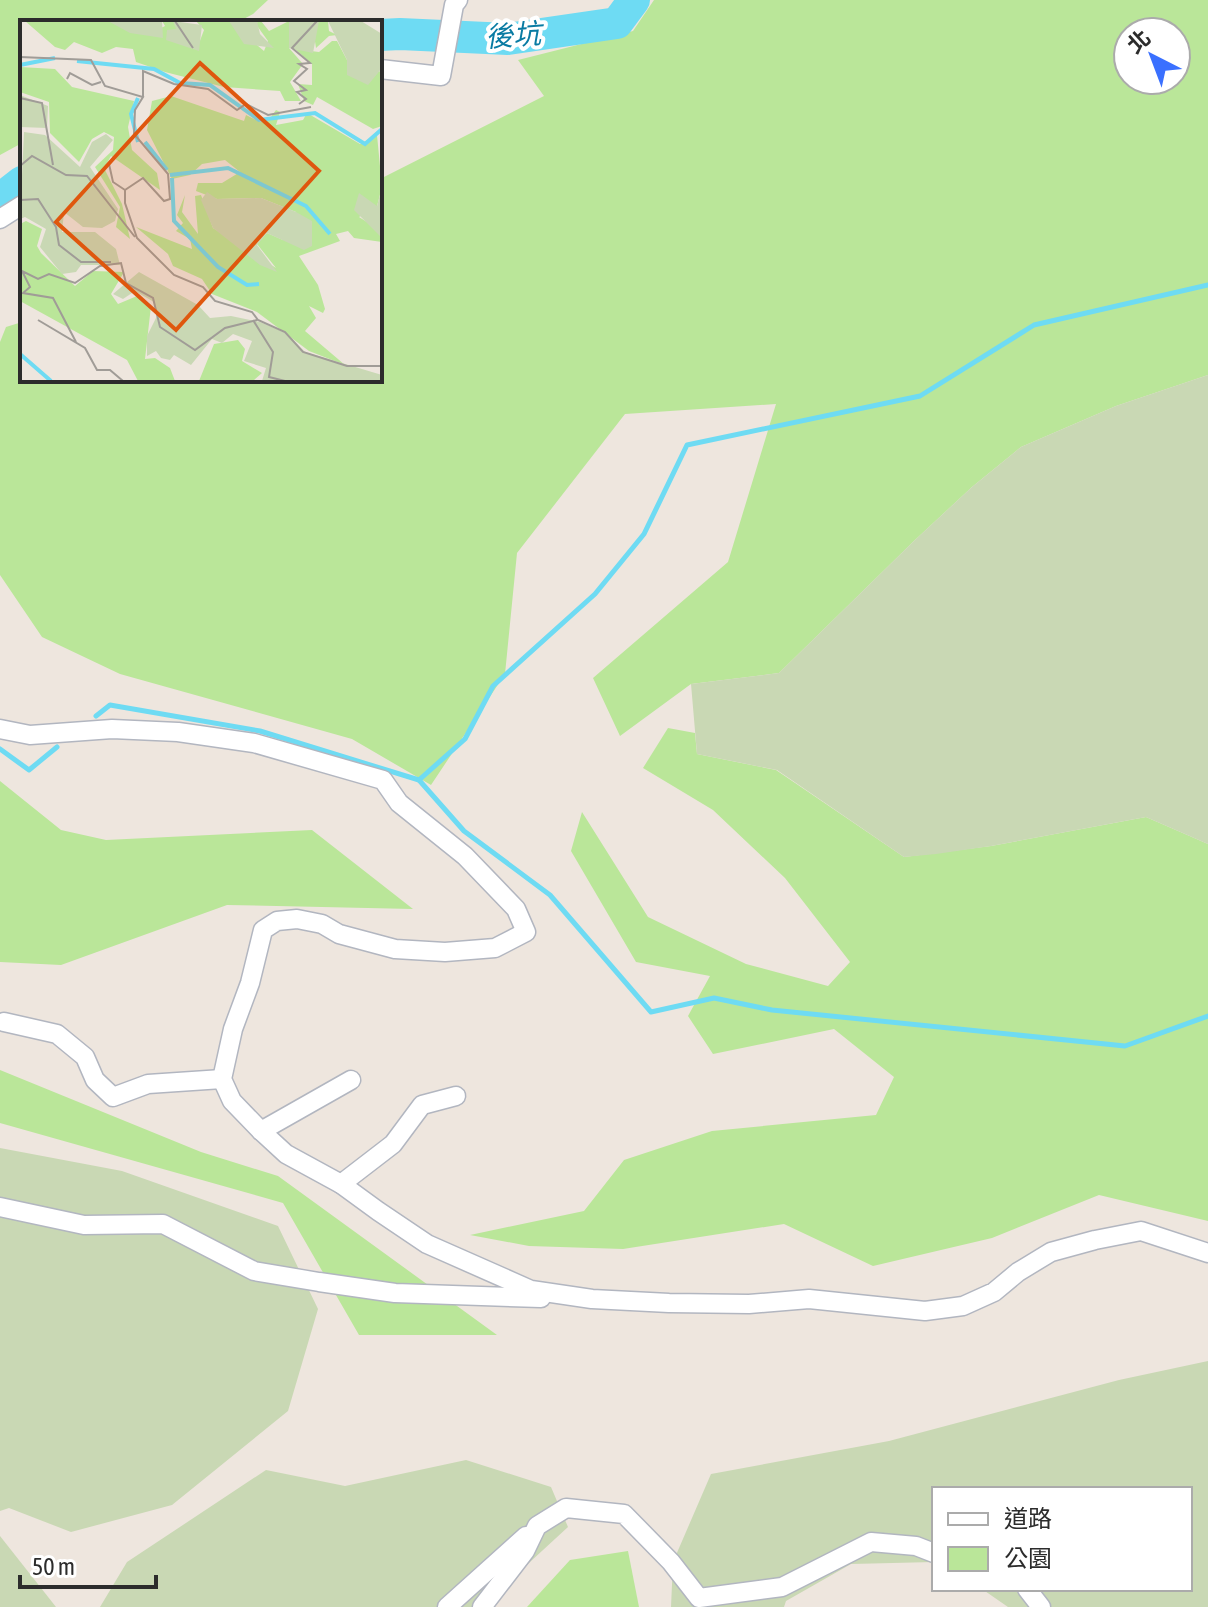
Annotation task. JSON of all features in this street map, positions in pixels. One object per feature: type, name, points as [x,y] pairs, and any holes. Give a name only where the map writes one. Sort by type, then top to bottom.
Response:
[{"type":"street","points":[[382,69],[441,76],[454,5],[458,0]]},
{"type":"street","points":[[0,219],[20,206]]},
{"type":"street","points":[[0,729],[30,735],[112,729],[178,732],[254,743],[383,780],[399,803],[465,856],[516,909],[526,932],[495,948],[445,952],[395,949],[339,934],[322,924],[297,919],[277,921],[263,930],[250,983],[233,1029],[222,1079],[232,1101],[286,1154],[341,1184],[427,1244],[531,1290],[592,1299]]},
{"type":"street","points":[[4,1022],[57,1034],[85,1057],[95,1080],[113,1097],[148,1084],[222,1079]]},
{"type":"street","points":[[261,1131],[351,1080]]},
{"type":"street","points":[[341,1184],[393,1144],[422,1105],[456,1096]]},
{"type":"street","points":[[0,1207],[84,1225],[163,1224],[254,1271],[395,1293],[669,1303],[749,1304],[809,1299],[925,1311],[963,1306],[994,1292],[1018,1272],[1051,1252],[1095,1240],[1141,1231],[1208,1253]]},
{"type":"street","points":[[447,1607],[537,1526],[566,1508],[624,1514],[671,1562],[699,1598],[782,1587],[871,1542],[916,1546],[932,1552]]},
{"type":"street","points":[[482,1607],[525,1551],[537,1526]]},
{"type":"street","points":[[1029,1591],[1041,1607]]},
{"type":"green space","points":[[0,0],[268,0],[242,20],[20,20],[20,144],[0,155]]},
{"type":"green space","points":[[654,0],[1208,0],[1208,375],[1116,406],[1021,447],[915,540],[779,673],[691,684],[620,736],[593,678],[728,562],[776,404],[625,414],[517,553],[505,674],[431,785],[352,739],[120,674],[42,637],[0,575],[0,342],[6,327],[20,323],[20,382],[382,382],[382,178],[544,96],[518,60],[633,31]]},
{"type":"green space","points":[[1208,375],[1208,844],[1146,817],[991,846],[904,857],[777,770],[697,754],[691,684],[779,673],[915,540],[1021,447],[1116,406]]},
{"type":"green space","points":[[668,728],[695,733],[697,754],[776,770],[904,857],[991,846],[1146,817],[1208,844],[1208,1221],[1099,1195],[992,1238],[873,1266],[784,1224],[623,1249],[529,1246],[470,1235],[584,1211],[624,1160],[712,1131],[876,1115],[894,1077],[834,1029],[713,1054],[688,1016],[710,976],[636,962],[571,851],[582,812],[648,917],[746,964],[828,986],[850,962],[785,878],[713,810],[643,768]]},
{"type":"green space","points":[[0,781],[61,830],[106,840],[312,830],[413,909],[227,905],[61,965],[0,962]]},
{"type":"green space","points":[[0,1070],[201,1152],[278,1176],[497,1335],[359,1335],[283,1203],[0,1123]]},
{"type":"green space","points":[[0,1148],[122,1171],[278,1226],[318,1309],[288,1411],[172,1505],[71,1532],[9,1508],[0,1511]]},
{"type":"green space","points":[[1208,1361],[1208,1607],[1008,1607],[985,1591],[1192,1591],[1192,1487],[932,1487],[932,1562],[851,1564],[786,1601],[784,1607],[671,1607],[673,1562],[711,1474],[889,1441],[1119,1380]]},
{"type":"green space","points":[[466,1460],[551,1487],[568,1527],[481,1607],[100,1607],[127,1562],[266,1470],[345,1486]]},
{"type":"green space","points":[[0,1536],[56,1607],[0,1607]]},
{"type":"green space","points":[[628,1551],[639,1607],[527,1607],[570,1560]]},
{"type":"waterway","name":"後坑","points":[[382,35],[508,39],[617,23],[634,0]]},
{"type":"waterway","name":"後坑","points":[[0,199],[20,184]]},
{"type":"waterway","points":[[96,716],[110,705],[260,731],[419,780],[465,739],[493,686],[595,594],[644,534],[687,445],[920,396],[1034,325],[1208,285]]},
{"type":"waterway","points":[[0,749],[29,770],[57,747]]},
{"type":"waterway","points":[[419,780],[464,831],[550,895],[651,1012],[714,998],[772,1010],[1125,1046],[1208,1016]]}]
